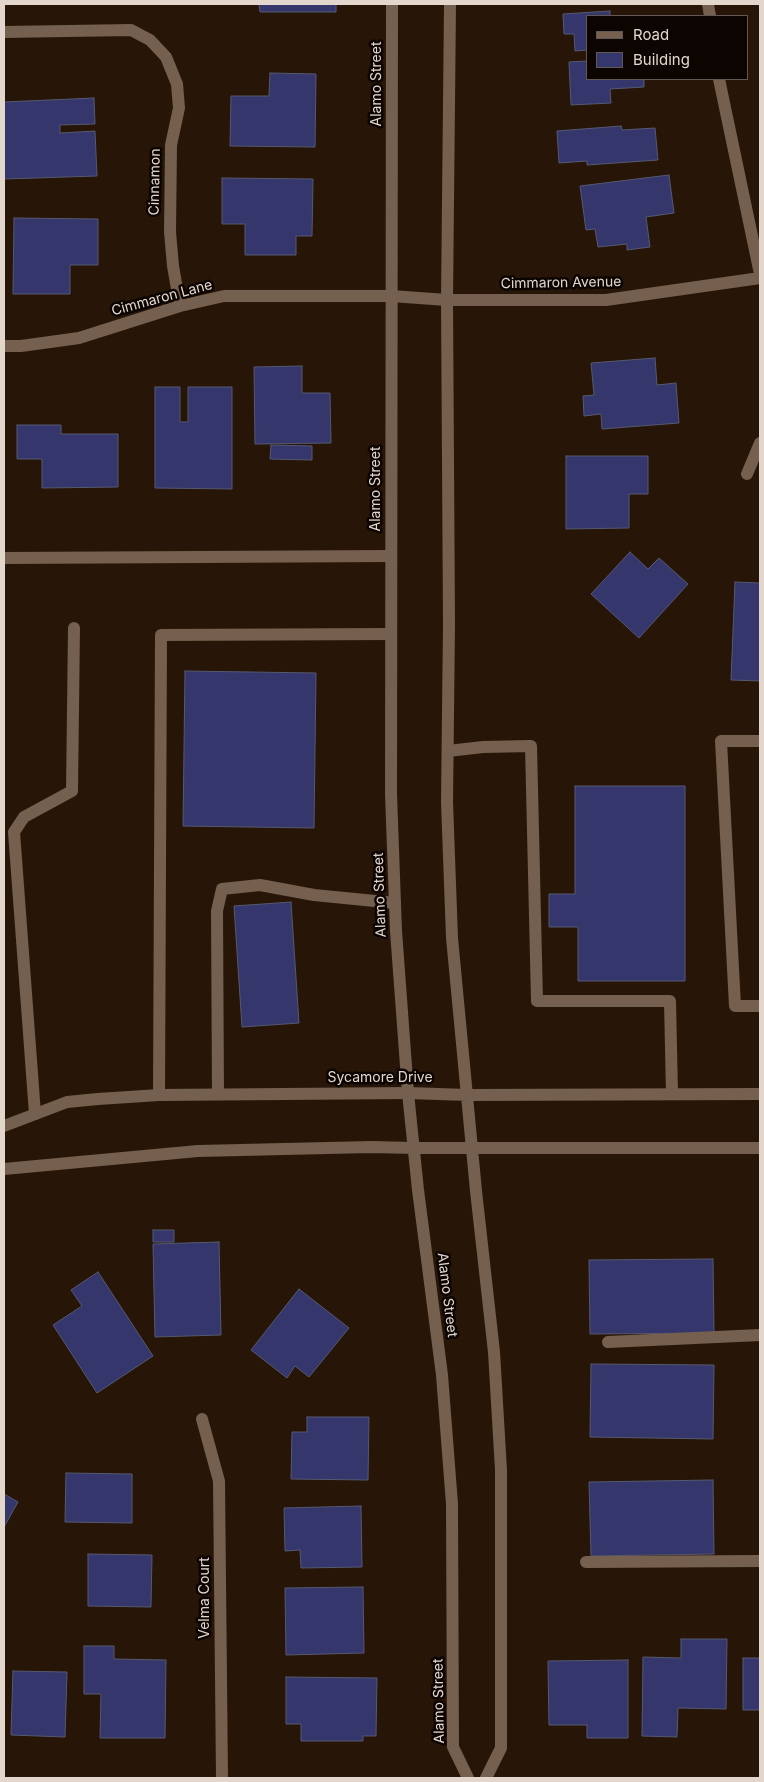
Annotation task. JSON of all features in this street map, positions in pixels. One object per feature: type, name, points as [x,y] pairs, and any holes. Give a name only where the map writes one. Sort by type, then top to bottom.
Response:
[{"type":"main road","name":"Alamo Street","points":[[392,4],[391,794],[396,940],[408,1093],[442,1375],[451,1494],[453,1747],[468,1778]]},
{"type":"main road","points":[[450,4],[447,300],[447,802],[452,938],[494,1352],[501,1470],[502,1748],[486,1778]]},
{"type":"main road","name":"Cinnamon","points":[[4,32],[131,30],[150,40],[166,57],[177,84],[179,108],[170,144],[170,232],[172,266],[180,306]]},
{"type":"main road","points":[[719,80],[760,274]]},
{"type":"main road","name":"Cimmaron Avenue","points":[[391,296],[447,300],[606,300],[760,278]]},
{"type":"main road","name":"Cimmaron Lane","points":[[4,346],[21,346],[79,338],[180,306],[224,296],[391,296]]},
{"type":"main road","points":[[747,474],[760,443]]},
{"type":"main road","points":[[4,558],[391,556]]},
{"type":"main road","points":[[35,1114],[14,832],[24,817],[72,791],[74,628]]},
{"type":"main road","points":[[159,1095],[161,636],[391,634]]},
{"type":"main road","points":[[760,741],[721,741],[734,1006],[760,1006]]},
{"type":"main road","points":[[448,751],[483,747],[531,746],[537,1001],[670,1001],[672,1094]]},
{"type":"main road","points":[[218,1094],[217,911],[222,888],[260,885],[314,895],[395,903]]},
{"type":"main road","name":"Sycamore Drive","points":[[4,1126],[67,1102],[159,1095],[408,1093],[468,1095],[760,1094]]},
{"type":"main road","points":[[4,1169],[198,1151],[371,1147],[473,1149],[760,1148]]},
{"type":"main road","points":[[608,1342],[760,1335]]},
{"type":"main road","name":"Velma Court","points":[[202,1420],[219,1481],[222,1778]]},
{"type":"main road","points":[[586,1562],[760,1561]]},
{"type":"building","points":[[259,4],[336,4],[336,12],[260,12]]},
{"type":"building","points":[[610,11],[610,15],[586,15],[586,50],[575,51],[574,34],[564,34],[563,14]]},
{"type":"building","points":[[586,61],[586,80],[644,80],[644,87],[610,89],[611,103],[571,105],[569,62]]},
{"type":"building","points":[[270,73],[316,74],[315,147],[230,146],[231,96],[269,96]]},
{"type":"building","points":[[94,98],[95,124],[60,125],[60,133],[95,131],[97,176],[4,179],[4,102]]},
{"type":"building","points":[[621,126],[622,130],[655,128],[658,160],[587,165],[587,161],[559,163],[557,131]]},
{"type":"building","points":[[669,175],[674,213],[646,217],[650,247],[627,250],[627,244],[598,247],[595,229],[586,230],[580,186]]},
{"type":"building","points":[[222,178],[313,179],[312,236],[296,236],[296,255],[245,255],[245,224],[222,224]]},
{"type":"building","points":[[14,218],[98,219],[98,265],[70,265],[70,294],[13,294]]},
{"type":"building","points":[[655,358],[657,385],[676,383],[679,423],[602,429],[601,414],[584,416],[583,396],[594,395],[591,363]]},
{"type":"building","points":[[302,366],[302,393],[330,393],[331,443],[255,444],[254,367]]},
{"type":"building","points":[[155,387],[180,387],[180,422],[188,422],[188,387],[232,387],[232,489],[155,488]]},
{"type":"building","points":[[17,425],[61,425],[61,434],[118,434],[118,487],[42,488],[42,459],[17,459]]},
{"type":"building","points":[[271,445],[312,446],[312,460],[270,459]]},
{"type":"building","points":[[566,456],[648,456],[648,494],[629,494],[629,528],[566,529]]},
{"type":"building","points":[[630,552],[648,569],[659,558],[688,584],[639,638],[591,594]]},
{"type":"building","points":[[735,582],[760,583],[760,681],[731,680]]},
{"type":"building","points":[[185,671],[316,673],[314,828],[183,826]]},
{"type":"building","points":[[575,786],[685,786],[685,981],[578,981],[578,927],[549,927],[549,894],[575,894]]},
{"type":"building","points":[[291,902],[299,1023],[242,1027],[234,906]]},
{"type":"building","points":[[153,1230],[174,1230],[174,1242],[153,1242]]},
{"type":"building","points":[[219,1242],[221,1335],[155,1337],[153,1244]]},
{"type":"building","points":[[713,1259],[714,1333],[590,1334],[589,1260]]},
{"type":"building","points":[[98,1272],[153,1356],[97,1393],[53,1325],[82,1306],[71,1290]]},
{"type":"building","points":[[299,1289],[349,1328],[309,1377],[295,1366],[287,1378],[251,1350]]},
{"type":"building","points":[[591,1364],[714,1365],[713,1439],[590,1437]]},
{"type":"building","points":[[307,1417],[369,1417],[368,1480],[291,1479],[292,1432],[307,1432]]},
{"type":"building","points":[[66,1473],[132,1474],[132,1523],[65,1522]]},
{"type":"building","points":[[713,1480],[714,1554],[591,1556],[589,1482]]},
{"type":"building","points":[[4,1494],[18,1502],[4,1527]]},
{"type":"building","points":[[361,1506],[362,1567],[301,1568],[300,1550],[285,1551],[284,1508]]},
{"type":"building","points":[[88,1554],[152,1555],[151,1607],[88,1606]]},
{"type":"building","points":[[363,1587],[364,1653],[286,1655],[285,1588]]},
{"type":"building","points":[[681,1639],[727,1639],[726,1709],[678,1708],[677,1737],[642,1736],[643,1657],[681,1658]]},
{"type":"building","points":[[84,1646],[114,1646],[114,1659],[166,1660],[165,1738],[100,1738],[101,1694],[84,1694]]},
{"type":"building","points":[[743,1658],[760,1658],[760,1710],[743,1710]]},
{"type":"building","points":[[628,1660],[628,1738],[587,1738],[587,1725],[549,1725],[548,1661]]},
{"type":"building","points":[[13,1671],[67,1672],[65,1737],[11,1735]]},
{"type":"building","points":[[286,1677],[377,1678],[376,1736],[363,1736],[363,1741],[301,1741],[301,1724],[286,1724]]}]
